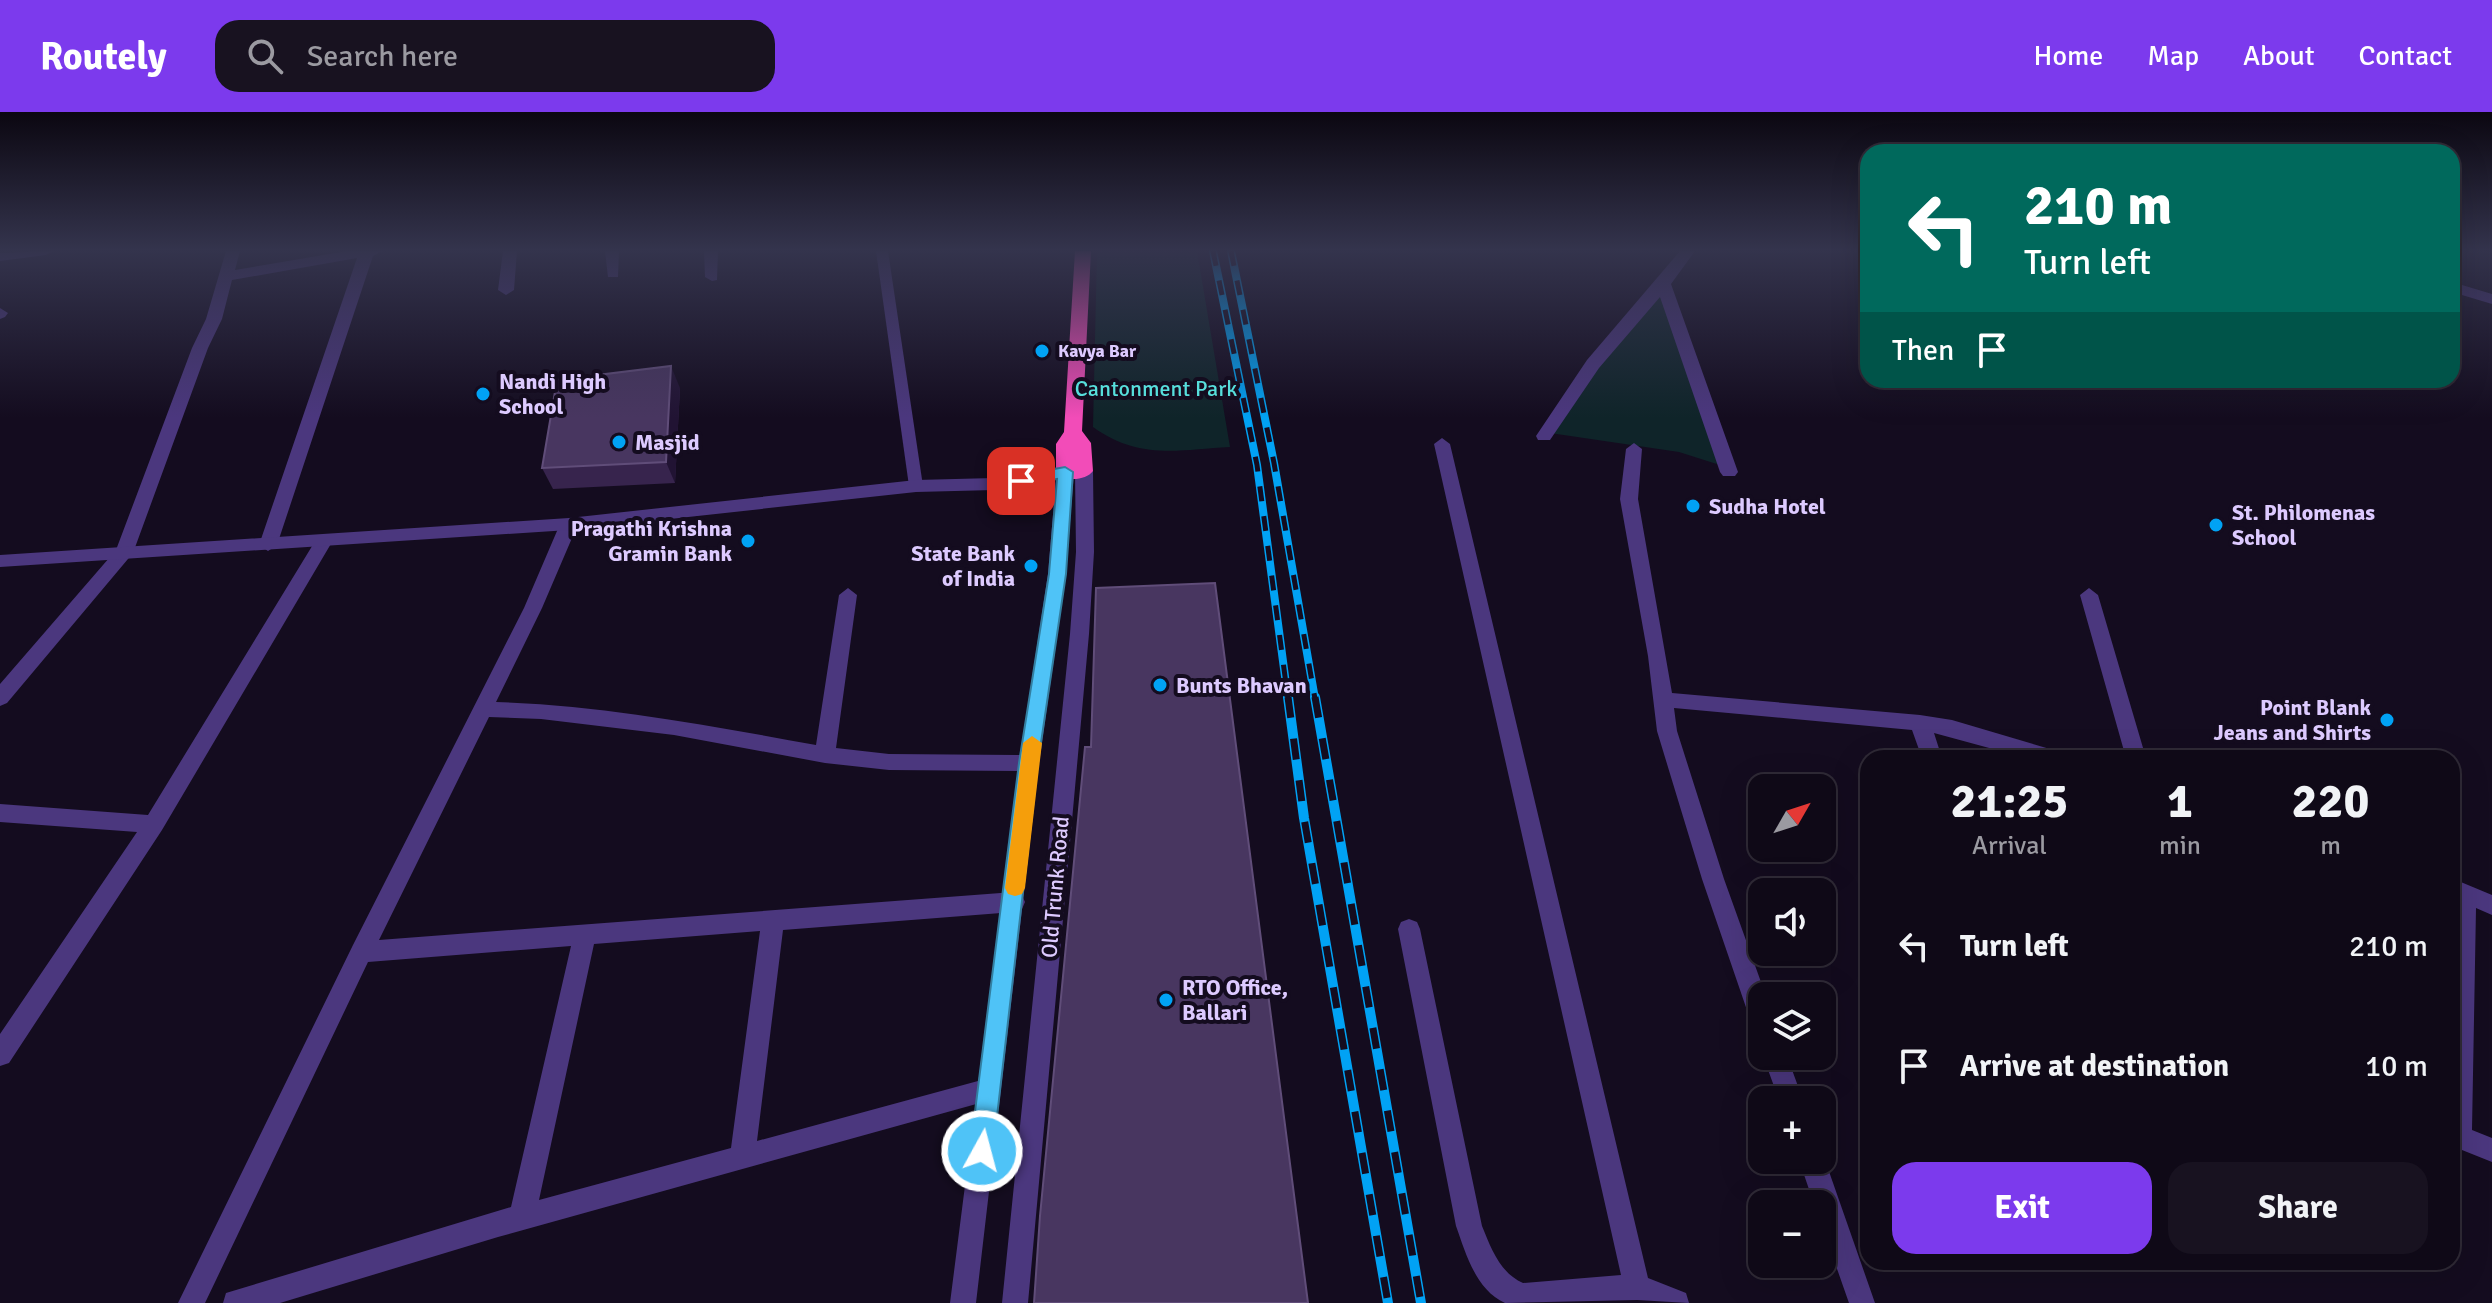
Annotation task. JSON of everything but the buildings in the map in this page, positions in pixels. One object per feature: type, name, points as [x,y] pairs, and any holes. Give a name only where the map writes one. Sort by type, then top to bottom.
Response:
[{"type":"highway","points":[[1075,472],[1065,444],[1073,432],[1080,307]]},
{"type":"street","points":[[0,698],[124,553],[217,307]]},
{"type":"street","points":[[268,545],[351,307]]},
{"type":"street","points":[[1544,436],[1593,364],[1643,307]]},
{"type":"street","points":[[1671,307],[1729,472]]},
{"type":"street","points":[[1442,444],[1637,1287]]},
{"type":"street","points":[[1634,449],[1629,499],[1665,700],[1667,731],[1749,982]]},
{"type":"street","points":[[0,561],[569,524],[916,486],[994,484],[1075,472]]},
{"type":"street","name":"Old Trunk Road","points":[[963,1303],[1029,763],[1075,472]]},
{"type":"street","name":"Old Trunk Road","points":[[1015,1303],[1082,597],[1086,505],[1075,472]]},
{"type":"street","points":[[191,1303],[361,952],[533,608],[569,524]]},
{"type":"street","points":[[0,1055],[154,824],[323,542]]},
{"type":"street","points":[[825,755],[848,595]]},
{"type":"street","points":[[2089,595],[2134,750]]},
{"type":"street","points":[[1665,700],[1796,709],[1920,723],[1952,728],[2026,750]]},
{"type":"street","points":[[483,709],[541,711],[661,725],[742,737],[825,755],[889,762],[1029,763]]},
{"type":"street","points":[[1920,723],[1929,750]]},
{"type":"street","points":[[0,813],[154,824]]},
{"type":"street","points":[[2460,892],[2492,905]]},
{"type":"street","points":[[361,952],[1014,902]]},
{"type":"street","points":[[742,1157],[773,920]]},
{"type":"street","points":[[1409,929],[1469,1226],[1482,1260],[1502,1288],[1522,1297],[1637,1287],[1676,1303]]},
{"type":"street","points":[[522,1217],[585,935]]},
{"type":"street","points":[[236,1303],[522,1217],[989,1090]]},
{"type":"street","points":[[2460,1138],[2492,1150]]},
{"type":"street","points":[[1817,1174],[1862,1303]]},
{"type":"lane","points":[[890,307],[916,486]]},
{"type":"green space","name":"Cantonment Park","points":[[1096,307],[1206,307],[1230,447],[1175,451],[1143,449],[1093,427]]},
{"type":"green space","points":[[1649,307],[1665,307],[1723,466],[1679,452],[1550,433],[1597,365]]},
{"type":"railway","points":[[1224,307],[1257,465],[1288,699]]},
{"type":"railway","points":[[1242,307],[1274,463],[1315,699]]},
{"type":"railway","points":[[1288,697],[1304,818],[1388,1303]]},
{"type":"railway","points":[[1315,697],[1421,1303]]},
{"type":"slow traffic","points":[[1015,888],[1032,743]]},
{"type":"place","name":"Kavya Bar","points":[[1042,351]]},
{"type":"place","name":"Nandi High School","points":[[483,394]]},
{"type":"place","name":"Masjid","points":[[619,442]]},
{"type":"place","name":"Sudha Hotel","points":[[1693,506]]},
{"type":"place","name":"St. Philomenas School","points":[[2216,525]]},
{"type":"place","name":"Pragathi Krishna Gramin Bank","points":[[748,541]]},
{"type":"place","name":"State Bank of India","points":[[1031,566]]},
{"type":"place","name":"Bunts Bhavan","points":[[1160,685]]},
{"type":"place","name":"Point Blank Jeans and Shirts","points":[[2387,720]]},
{"type":"place","name":"RTO Office, Ballari","points":[[1166,1000]]},
{"type":"route","points":[[982,1151],[1029,763],[1057,574],[1065,472],[1021,481]]}]
